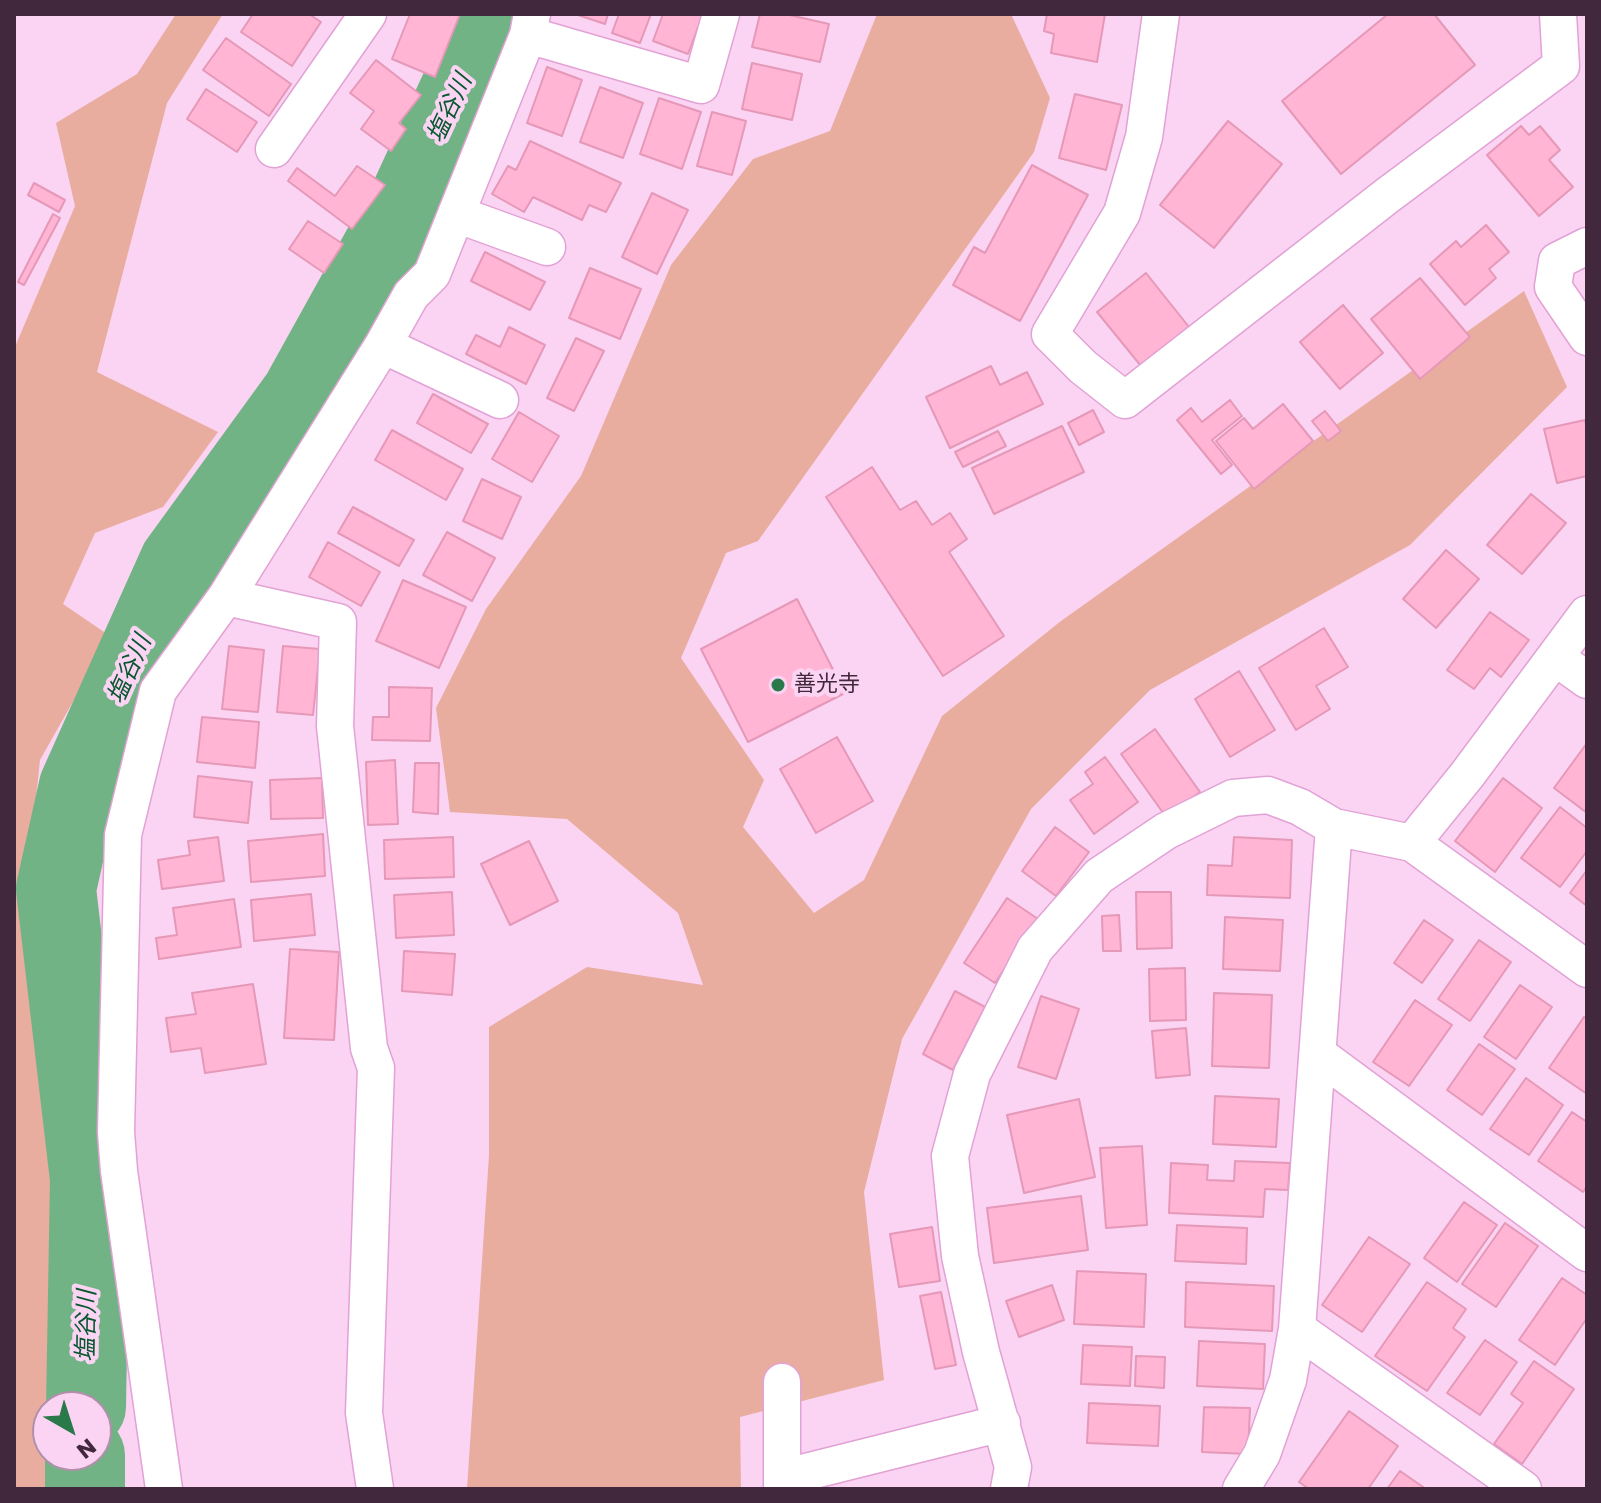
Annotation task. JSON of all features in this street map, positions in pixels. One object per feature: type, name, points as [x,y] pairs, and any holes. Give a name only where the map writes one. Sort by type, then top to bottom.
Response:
[{"type":"street","points":[[274,149],[368,14]]},
{"type":"street","points":[[164,1489],[116,1132],[123,835],[158,691],[226,597],[411,295],[432,274],[530,24],[701,85],[721,14]]},
{"type":"street","points":[[1161,14],[1144,137],[1122,213],[1050,334],[1083,367],[1125,400],[1388,195],[1574,64],[1558,14]]},
{"type":"street","points":[[456,214],[547,247]]},
{"type":"street","points":[[1587,246],[1557,261],[1553,287],[1587,337]]},
{"type":"street","points":[[383,345],[500,400]]},
{"type":"street","points":[[226,597],[338,622],[335,726],[369,1048],[376,1068],[364,1413],[375,1489]]},
{"type":"street","points":[[1412,843],[1467,775],[1587,614]]},
{"type":"street","points":[[1555,657],[1587,680]]},
{"type":"street","points":[[1009,1489],[1013,1467],[981,1352],[960,1256],[950,1156],[972,1074],[1035,949],[1099,876],[1166,831],[1233,798],[1268,795],[1300,807],[1334,827],[1412,843],[1587,969]]},
{"type":"street","points":[[1241,1489],[1262,1454],[1283,1394],[1297,1329],[1334,827]]},
{"type":"street","points":[[1319,1055],[1587,1253]]},
{"type":"street","points":[[1297,1329],[1523,1489]]},
{"type":"street","points":[[782,1382],[782,1484],[1002,1423]]},
{"type":"shaded area","points":[[176,14],[223,14],[167,103],[97,372],[218,432],[163,507],[95,533],[63,604],[110,636],[40,760],[25,900],[51,1021],[66,1244],[59,1391],[32,1391],[32,1471],[56,1471],[55,1489],[14,1489],[14,349],[75,206],[56,123],[137,74]]},
{"type":"shaded area","points":[[877,14],[1011,14],[1050,98],[1034,152],[758,541],[726,553],[681,658],[764,780],[743,827],[814,913],[864,880],[942,716],[1061,621],[1524,291],[1567,387],[1410,545],[1150,690],[1031,809],[902,1039],[864,1192],[884,1380],[740,1417],[741,1489],[467,1489],[489,1155],[489,1027],[587,967],[703,985],[678,913],[567,819],[450,812],[436,708],[486,609],[581,476],[671,265],[753,159],[830,131]]},
{"type":"building","points":[[253,14],[309,14],[321,22],[292,66],[241,32]]},
{"type":"building","points":[[410,14],[460,14],[435,77],[392,59]]},
{"type":"building","points":[[575,14],[608,14],[605,24]]},
{"type":"building","points":[[619,14],[651,14],[640,43],[612,33]]},
{"type":"building","points":[[663,14],[703,14],[688,54],[653,41]]},
{"type":"building","points":[[760,14],[785,14],[829,24],[820,62],[752,47]]},
{"type":"building","points":[[1047,14],[1105,14],[1097,62],[1051,53],[1054,34],[1044,31]]},
{"type":"building","points":[[1388,14],[1434,14],[1475,65],[1341,174],[1282,101]]},
{"type":"building","points":[[226,38],[291,84],[269,116],[203,70]]},
{"type":"building","points":[[376,60],[421,95],[399,123],[406,129],[391,151],[361,129],[374,111],[350,93]]},
{"type":"building","points":[[752,63],[802,74],[792,120],[742,109]]},
{"type":"building","points":[[547,67],[582,80],[562,136],[527,123]]},
{"type":"building","points":[[600,87],[643,103],[623,158],[580,142]]},
{"type":"building","points":[[206,89],[257,122],[237,152],[187,119]]},
{"type":"building","points":[[1075,94],[1122,105],[1106,170],[1059,158]]},
{"type":"building","points":[[659,98],[701,112],[682,169],[640,154]]},
{"type":"building","points":[[712,112],[746,121],[732,175],[697,166]]},
{"type":"building","points":[[1228,121],[1282,164],[1214,248],[1160,205]]},
{"type":"building","points":[[1521,126],[1529,135],[1540,126],[1560,150],[1549,160],[1573,187],[1539,216],[1487,155]]},
{"type":"building","points":[[530,141],[621,183],[606,212],[589,205],[582,220],[533,197],[524,212],[492,194],[508,166],[516,170]]},
{"type":"building","points":[[1032,165],[1088,195],[1020,321],[953,285],[974,247],[985,253]]},
{"type":"building","points":[[357,166],[385,185],[352,229],[288,181],[297,168],[335,196]]},
{"type":"building","points":[[34,183],[65,200],[59,212],[28,195]]},
{"type":"building","points":[[652,193],[688,210],[657,274],[622,257]]},
{"type":"building","points":[[53,214],[60,218],[24,285],[18,282]]},
{"type":"building","points":[[308,221],[343,244],[324,273],[289,249]]},
{"type":"building","points":[[1486,225],[1509,252],[1489,269],[1496,278],[1465,305],[1430,264],[1456,241],[1461,247]]},
{"type":"building","points":[[485,252],[545,282],[530,310],[471,281]]},
{"type":"building","points":[[590,268],[641,289],[620,339],[569,318]]},
{"type":"building","points":[[1146,273],[1189,327],[1141,366],[1097,312]]},
{"type":"building","points":[[1420,278],[1470,337],[1420,379],[1371,319]]},
{"type":"building","points":[[1343,305],[1383,353],[1340,389],[1300,342]]},
{"type":"building","points":[[509,327],[545,345],[526,384],[466,354],[476,335],[500,347]]},
{"type":"building","points":[[576,338],[604,351],[574,411],[547,398]]},
{"type":"building","points":[[991,366],[1000,385],[1027,372],[1043,404],[950,448],[926,397]]},
{"type":"building","points":[[433,394],[488,424],[471,453],[417,423]]},
{"type":"building","points":[[1230,400],[1242,416],[1212,440],[1232,465],[1221,474],[1177,420],[1191,408],[1202,422]]},
{"type":"building","points":[[1283,404],[1313,441],[1254,489],[1216,441],[1244,418],[1253,429]]},
{"type":"building","points":[[1093,410],[1104,432],[1079,445],[1068,423]]},
{"type":"building","points":[[1325,411],[1341,431],[1328,441],[1312,421]]},
{"type":"building","points":[[519,412],[559,436],[532,482],[492,459]]},
{"type":"building","points":[[1585,420],[1587,476],[1557,483],[1544,429]]},
{"type":"building","points":[[1062,426],[1084,472],[994,514],[972,468]]},
{"type":"building","points":[[392,430],[463,469],[446,500],[375,460]]},
{"type":"building","points":[[998,431],[1006,446],[963,467],[955,452]]},
{"type":"building","points":[[872,467],[900,510],[916,501],[932,525],[950,513],[967,539],[949,552],[1004,636],[943,676],[826,497]]},
{"type":"building","points":[[482,479],[521,497],[502,539],[463,521]]},
{"type":"building","points":[[1531,494],[1566,523],[1522,574],[1487,545]]},
{"type":"building","points":[[353,507],[414,540],[399,566],[338,533]]},
{"type":"building","points":[[447,532],[495,558],[472,601],[423,575]]},
{"type":"building","points":[[328,542],[380,572],[361,606],[309,577]]},
{"type":"building","points":[[1446,550],[1479,579],[1436,628],[1403,599]]},
{"type":"building","points":[[403,580],[466,607],[439,668],[376,641]]},
{"type":"building","points":[[797,599],[845,693],[748,742],[701,649]]},
{"type":"building","points":[[1490,612],[1529,640],[1501,677],[1490,668],[1474,689],[1447,670]]},
{"type":"building","points":[[1324,628],[1348,667],[1316,686],[1330,709],[1296,730],[1259,668]]},
{"type":"building","points":[[229,646],[264,650],[258,712],[222,709]]},
{"type":"building","points":[[283,646],[320,649],[313,715],[277,712]]},
{"type":"building","points":[[1239,671],[1275,730],[1230,757],[1195,699]]},
{"type":"building","points":[[389,687],[432,688],[430,741],[372,740],[373,717],[389,717]]},
{"type":"building","points":[[202,717],[259,722],[255,768],[197,762]]},
{"type":"building","points":[[1155,729],[1200,792],[1166,817],[1121,754]]},
{"type":"building","points":[[837,737],[873,801],[816,833],[780,769]]},
{"type":"building","points":[[1587,743],[1587,813],[1554,788]]},
{"type":"building","points":[[1105,757],[1138,802],[1094,834],[1070,800],[1093,784],[1085,772]]},
{"type":"building","points":[[395,760],[398,824],[368,825],[366,762]]},
{"type":"building","points":[[415,763],[439,763],[438,814],[413,812]]},
{"type":"building","points":[[198,776],[252,782],[248,823],[194,817]]},
{"type":"building","points":[[322,778],[323,818],[271,819],[270,780]]},
{"type":"building","points":[[1503,778],[1542,808],[1495,872],[1455,841]]},
{"type":"building","points":[[1560,807],[1587,828],[1587,851],[1560,887],[1521,858]]},
{"type":"building","points":[[1055,827],[1089,852],[1056,896],[1022,871]]},
{"type":"building","points":[[323,834],[325,876],[251,882],[248,841]]},
{"type":"building","points":[[218,837],[224,881],[162,889],[158,860],[190,855],[188,841]]},
{"type":"building","points":[[453,837],[454,877],[385,879],[384,840]]},
{"type":"building","points":[[1234,837],[1292,840],[1290,898],[1207,895],[1208,865],[1232,866]]},
{"type":"building","points":[[529,841],[558,901],[510,925],[481,864]]},
{"type":"building","points":[[1587,870],[1587,906],[1570,893]]},
{"type":"building","points":[[452,892],[454,935],[396,938],[394,895]]},
{"type":"building","points":[[1136,892],[1171,892],[1172,948],[1137,949]]},
{"type":"building","points":[[311,894],[315,935],[254,941],[251,900]]},
{"type":"building","points":[[1007,898],[1038,919],[995,983],[964,963]]},
{"type":"building","points":[[234,899],[241,947],[159,959],[156,938],[177,935],[173,908]]},
{"type":"building","points":[[1119,915],[1121,951],[1103,951],[1102,916]]},
{"type":"building","points":[[1225,917],[1283,920],[1280,971],[1223,969]]},
{"type":"building","points":[[1424,920],[1453,940],[1422,983],[1394,963]]},
{"type":"building","points":[[1479,940],[1511,962],[1470,1021],[1438,999]]},
{"type":"building","points":[[290,949],[339,952],[334,1040],[284,1038]]},
{"type":"building","points":[[404,951],[455,954],[452,995],[402,991]]},
{"type":"building","points":[[1185,968],[1186,1020],[1150,1021],[1149,969]]},
{"type":"building","points":[[253,984],[266,1064],[205,1073],[201,1048],[171,1052],[166,1018],[196,1014],[192,993]]},
{"type":"building","points":[[1520,985],[1552,1007],[1516,1059],[1484,1037]]},
{"type":"building","points":[[955,991],[985,1007],[953,1070],[923,1054]]},
{"type":"building","points":[[1214,993],[1272,995],[1269,1068],[1212,1066]]},
{"type":"building","points":[[1041,996],[1079,1009],[1056,1079],[1018,1067]]},
{"type":"building","points":[[1415,1000],[1452,1025],[1409,1086],[1373,1062]]},
{"type":"building","points":[[1584,1017],[1587,1019],[1587,1094],[1549,1068]]},
{"type":"building","points":[[1186,1028],[1190,1075],[1156,1078],[1152,1031]]},
{"type":"building","points":[[1479,1044],[1515,1069],[1482,1115],[1447,1090]]},
{"type":"building","points":[[1526,1078],[1563,1105],[1529,1155],[1490,1129]]},
{"type":"building","points":[[1215,1096],[1279,1099],[1276,1147],[1213,1144]]},
{"type":"building","points":[[1079,1099],[1095,1177],[1024,1193],[1007,1115]]},
{"type":"building","points":[[1572,1112],[1587,1122],[1587,1186],[1583,1192],[1538,1161]]},
{"type":"building","points":[[1142,1146],[1147,1225],[1106,1228],[1100,1148]]},
{"type":"building","points":[[1235,1161],[1290,1163],[1288,1190],[1265,1189],[1263,1217],[1169,1213],[1171,1163],[1208,1165],[1207,1180],[1234,1181]]},
{"type":"building","points":[[1081,1196],[1088,1250],[994,1263],[987,1208]]},
{"type":"building","points":[[1464,1202],[1497,1225],[1457,1282],[1424,1258]]},
{"type":"building","points":[[1505,1223],[1538,1246],[1496,1307],[1462,1284]]},
{"type":"building","points":[[1177,1225],[1247,1228],[1246,1264],[1175,1261]]},
{"type":"building","points":[[932,1227],[940,1281],[899,1287],[890,1234]]},
{"type":"building","points":[[1369,1237],[1410,1264],[1362,1332],[1322,1305]]},
{"type":"building","points":[[1077,1271],[1146,1274],[1144,1327],[1074,1324]]},
{"type":"building","points":[[1562,1278],[1587,1295],[1587,1318],[1555,1365],[1519,1340]]},
{"type":"building","points":[[1186,1282],[1274,1286],[1272,1331],[1185,1327]]},
{"type":"building","points":[[1427,1282],[1466,1309],[1453,1328],[1465,1337],[1427,1391],[1375,1356]]},
{"type":"building","points":[[1052,1285],[1064,1320],[1019,1337],[1006,1301]]},
{"type":"building","points":[[941,1292],[956,1365],[935,1369],[920,1296]]},
{"type":"building","points":[[1485,1340],[1517,1362],[1480,1415],[1447,1393]]},
{"type":"building","points":[[1199,1341],[1265,1344],[1263,1389],[1197,1386]]},
{"type":"building","points":[[1083,1345],[1132,1347],[1130,1386],[1081,1384]]},
{"type":"building","points":[[1136,1356],[1165,1357],[1164,1388],[1135,1386]]},
{"type":"building","points":[[1534,1361],[1574,1389],[1522,1464],[1494,1444],[1523,1403],[1511,1394]]},
{"type":"building","points":[[1089,1403],[1160,1406],[1158,1446],[1087,1443]]},
{"type":"building","points":[[1204,1407],[1250,1408],[1248,1454],[1202,1452]]},
{"type":"building","points":[[1349,1411],[1398,1446],[1368,1489],[1309,1489],[1299,1482]]},
{"type":"building","points":[[1400,1471],[1426,1489],[1387,1489]]},
{"type":"waterway","name":"塩谷川","points":[[86,1391],[90,1179],[56,889],[79,786],[179,563],[301,395],[408,202],[495,14]]},
{"type":"waterway","name":"塩谷川","points":[[85,1471],[85,1489]]},
{"type":"place","name":"善光寺","points":[[778,685]]}]
